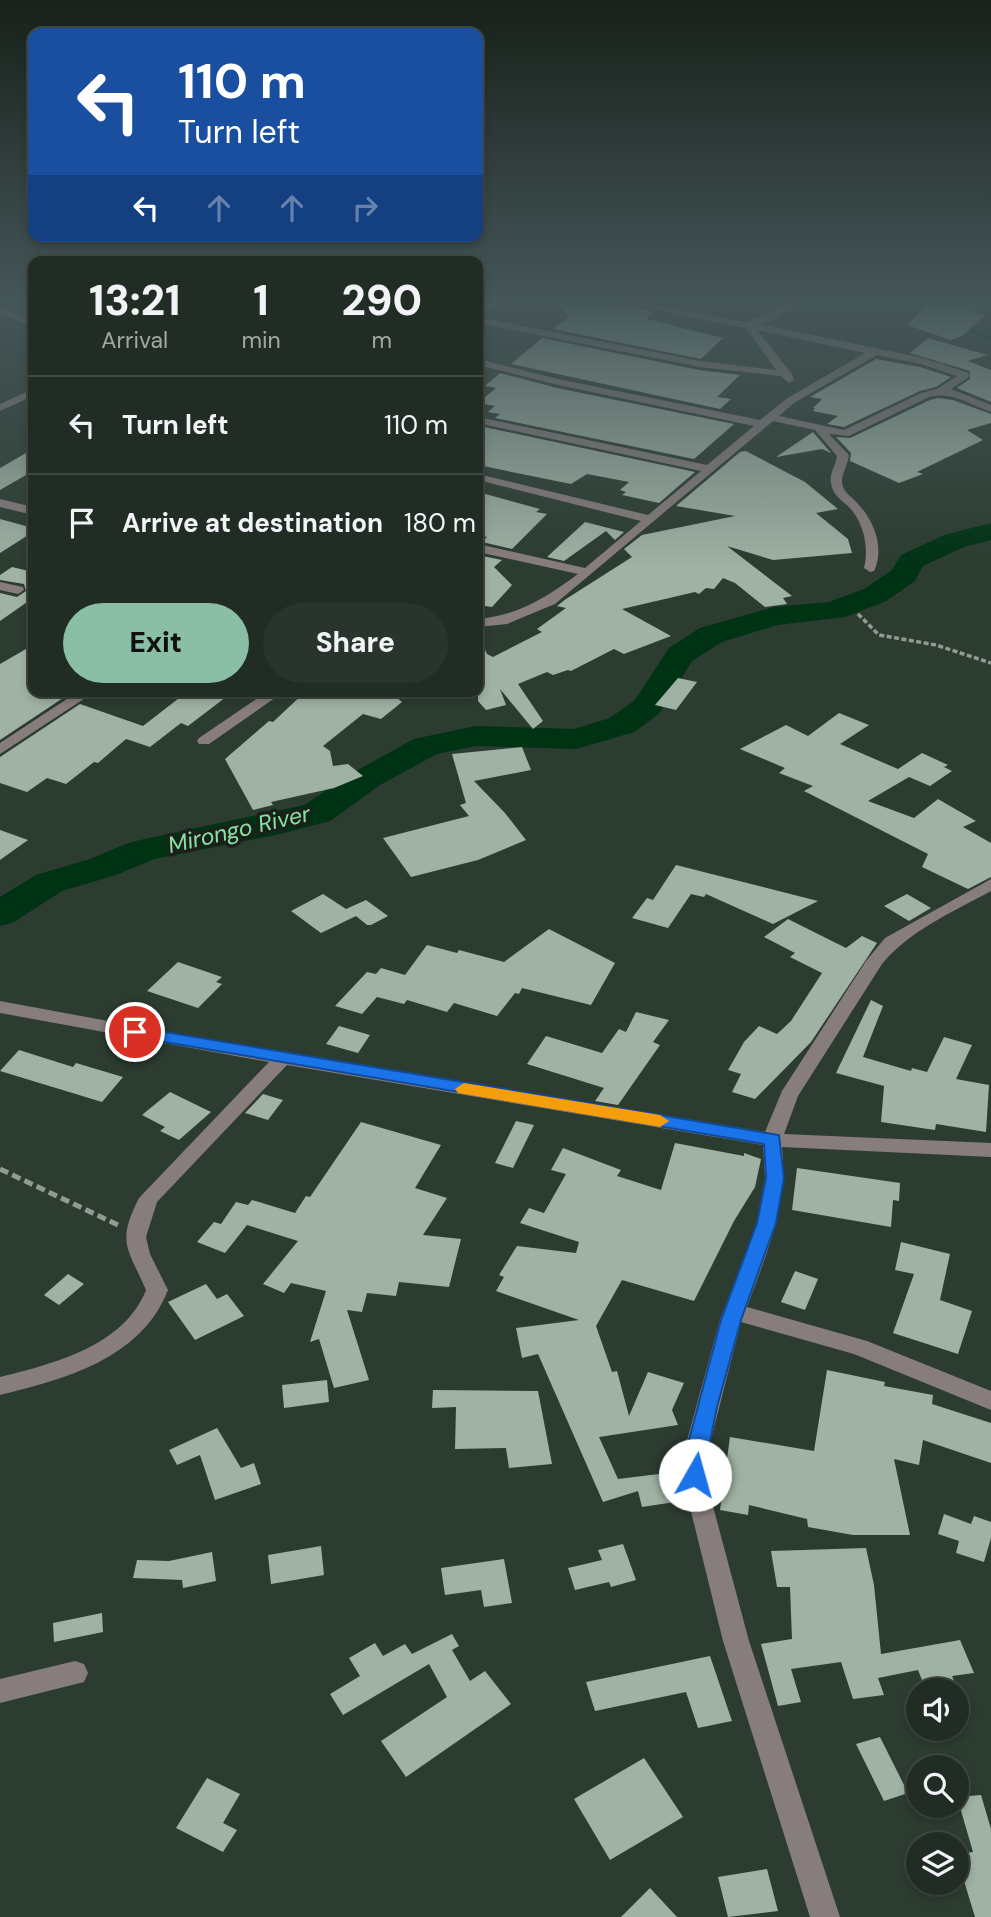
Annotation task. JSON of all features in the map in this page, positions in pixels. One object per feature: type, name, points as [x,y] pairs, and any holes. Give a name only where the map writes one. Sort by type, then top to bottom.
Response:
[{"type":"street","points":[[593,388],[838,434],[851,432],[925,395],[945,388]]},
{"type":"street","points":[[790,401],[791,388]]},
{"type":"street","points":[[483,623],[502,621],[550,601],[588,572],[766,420],[809,388]]},
{"type":"street","points":[[941,391],[956,393],[991,409]]},
{"type":"street","points":[[0,408],[28,394]]},
{"type":"street","points":[[483,421],[708,469]]},
{"type":"street","points":[[818,430],[843,455],[844,465],[836,476],[837,487],[858,511],[874,547],[870,568]]},
{"type":"street","points":[[483,478],[650,519]]},
{"type":"street","points":[[0,503],[28,511]]},
{"type":"street","points":[[483,549],[588,572]]},
{"type":"street","points":[[0,586],[18,590]]},
{"type":"street","points":[[0,750],[80,697]]},
{"type":"street","points":[[204,741],[269,697]]},
{"type":"street","points":[[825,1917],[736,1641],[695,1475],[695,1455],[734,1312],[767,1223],[775,1178],[772,1139],[789,1096],[875,961],[891,942],[991,884]]},
{"type":"street","points":[[0,1007],[283,1058],[772,1139],[991,1150]]},
{"type":"street","points":[[0,1386],[25,1380],[101,1352],[131,1329],[148,1310],[157,1290],[135,1245],[135,1223],[149,1198],[283,1058]]},
{"type":"street","points":[[734,1312],[859,1347],[991,1401]]},
{"type":"street","points":[[0,1691],[75,1673]]},
{"type":"path","points":[[858,614],[879,635],[936,645],[991,663]]},
{"type":"path","points":[[0,1169],[84,1211],[135,1232]]},
{"type":"building","points":[[495,388],[559,388],[734,424],[694,459],[495,418],[500,414],[488,412],[495,406],[483,404],[483,399]]},
{"type":"building","points":[[625,388],[726,388],[717,397],[731,399],[720,409]]},
{"type":"building","points":[[825,388],[930,388],[844,427],[827,424],[838,416],[813,411],[822,399],[810,397]]},
{"type":"building","points":[[958,388],[991,388],[991,402]]},
{"type":"building","points":[[938,398],[953,400],[991,414],[991,423],[967,430],[983,440],[917,472],[923,474],[899,483],[850,461],[851,453],[836,437],[850,438]]},
{"type":"building","points":[[483,428],[695,472],[659,503],[622,495],[626,492],[620,490],[629,482],[587,474],[571,484],[483,466]]},
{"type":"building","points":[[813,432],[831,453],[822,449],[776,457]]},
{"type":"building","points":[[746,451],[805,482],[838,509],[816,513],[848,539],[852,553],[773,560],[727,546],[792,596],[783,598],[787,604],[765,607],[735,583],[723,578],[714,589],[706,588],[699,594],[695,592],[622,609],[671,636],[624,654],[614,649],[571,671],[553,675],[547,672],[518,684],[543,721],[533,729],[500,689],[506,705],[486,710],[478,701],[478,697],[483,697],[483,646],[487,654],[493,657],[542,632],[537,629],[566,608],[557,606],[632,557],[624,549],[642,535],[735,516],[676,506],[740,452]]},
{"type":"building","points":[[28,452],[28,474],[0,490],[0,468]]},
{"type":"building","points":[[483,493],[540,509],[536,512],[547,514],[512,549],[483,542],[487,537],[483,536]]},
{"type":"building","points":[[0,519],[28,527],[28,535],[0,553]]},
{"type":"building","points":[[585,522],[624,532],[615,540],[606,531],[564,561],[547,557]]},
{"type":"building","points":[[483,556],[502,560],[494,567],[512,585],[492,607],[483,606]]},
{"type":"building","points":[[12,567],[28,571],[28,601],[0,621],[0,593],[17,597],[26,591],[24,584],[0,580],[0,575]]},
{"type":"building","points":[[28,648],[28,697],[63,698],[0,740],[0,664]]},
{"type":"building","points":[[678,678],[697,682],[676,710],[655,705]]},
{"type":"building","points":[[180,697],[226,697],[188,726],[181,723],[150,747],[126,739],[98,763],[94,762],[66,784],[47,778],[27,792],[0,783],[0,757],[80,704],[143,726]]},
{"type":"building","points":[[300,697],[396,697],[402,702],[381,719],[363,714],[323,746],[330,751],[333,766],[348,764],[363,776],[334,788],[271,802],[273,805],[253,810],[225,759],[269,721],[273,722]]},
{"type":"building","points":[[839,713],[869,725],[840,744],[898,769],[922,753],[948,765],[944,767],[952,771],[930,786],[909,777],[868,801],[914,818],[938,799],[976,821],[963,827],[991,843],[991,877],[968,889],[922,867],[928,854],[804,791],[813,786],[779,773],[785,768],[740,749],[786,725],[808,736]]},
{"type":"building","points":[[522,747],[531,770],[474,781],[526,840],[478,860],[411,877],[383,838],[469,816],[460,805],[466,803],[452,754]]},
{"type":"building","points":[[0,830],[28,840],[0,860]]},
{"type":"building","points":[[676,865],[818,901],[773,924],[706,894],[704,897],[691,894],[668,928],[632,918],[647,898],[653,900]]},
{"type":"building","points":[[323,894],[346,909],[366,900],[388,916],[367,925],[356,916],[321,933],[291,911]]},
{"type":"building","points":[[907,894],[931,908],[909,921],[884,906]]},
{"type":"building","points":[[788,919],[846,948],[862,936],[877,943],[811,1042],[755,1099],[732,1092],[741,1074],[728,1070],[744,1042],[759,1026],[777,1034],[791,1021],[822,973],[790,957],[795,953],[764,937]]},
{"type":"building","points":[[549,929],[615,963],[591,1005],[522,988],[497,1016],[454,1003],[447,1012],[407,1000],[404,1004],[377,997],[362,1014],[335,1006],[367,972],[376,974],[381,968],[405,975],[427,945],[504,962]]},
{"type":"building","points":[[178,962],[222,977],[216,982],[222,984],[198,1008],[147,991]]},
{"type":"building","points":[[871,1000],[883,1006],[863,1057],[911,1071],[912,1068],[927,1072],[944,1037],[972,1045],[956,1079],[989,1085],[986,1132],[936,1124],[935,1130],[881,1122],[884,1086],[836,1073]]},
{"type":"building","points":[[636,1012],[669,1020],[653,1042],[660,1045],[618,1105],[595,1101],[604,1088],[527,1064],[546,1036],[602,1053],[619,1029],[626,1032]]},
{"type":"building","points":[[339,1026],[370,1035],[358,1053],[326,1044]]},
{"type":"building","points":[[19,1050],[73,1067],[76,1063],[123,1077],[102,1102],[0,1071]]},
{"type":"building","points":[[170,1092],[211,1112],[179,1140],[160,1131],[165,1127],[142,1115]]},
{"type":"building","points":[[263,1094],[283,1100],[268,1120],[245,1113]]},
{"type":"building","points":[[516,1121],[534,1125],[513,1168],[495,1163]]},
{"type":"building","points":[[361,1122],[441,1145],[415,1188],[447,1198],[423,1235],[461,1239],[449,1287],[399,1282],[396,1296],[367,1293],[362,1312],[347,1310],[369,1380],[334,1388],[319,1339],[310,1342],[326,1291],[291,1283],[284,1293],[263,1284],[298,1241],[247,1225],[225,1253],[197,1242],[214,1222],[221,1224],[236,1202],[248,1205],[252,1200],[295,1213],[306,1196],[310,1197]]},
{"type":"building","points":[[675,1143],[744,1156],[744,1153],[761,1159],[755,1187],[734,1221],[694,1301],[622,1280],[596,1326],[612,1372],[617,1371],[629,1416],[648,1372],[684,1383],[672,1410],[678,1425],[599,1437],[618,1479],[667,1473],[675,1502],[642,1507],[638,1491],[603,1502],[538,1354],[522,1358],[516,1328],[579,1320],[496,1291],[504,1277],[499,1275],[517,1246],[576,1253],[579,1242],[520,1223],[529,1208],[544,1213],[566,1174],[551,1170],[563,1148],[621,1170],[617,1176],[661,1190]]},
{"type":"building","points":[[797,1168],[900,1183],[899,1201],[893,1200],[891,1227],[792,1210]]},
{"type":"building","points":[[901,1242],[950,1254],[940,1300],[972,1311],[958,1354],[893,1333],[914,1274],[895,1270]]},
{"type":"building","points":[[795,1271],[818,1279],[805,1310],[781,1302]]},
{"type":"building","points":[[68,1274],[84,1284],[59,1305],[44,1295]]},
{"type":"building","points":[[206,1284],[217,1299],[227,1294],[244,1316],[195,1340],[168,1302]]},
{"type":"building","points":[[827,1370],[885,1382],[884,1386],[933,1395],[932,1404],[991,1423],[991,1463],[923,1440],[919,1465],[894,1459],[910,1535],[853,1535],[808,1527],[807,1519],[749,1505],[748,1515],[720,1510],[730,1437],[814,1451]]},
{"type":"building","points":[[327,1380],[329,1402],[284,1408],[282,1385]]},
{"type":"building","points":[[433,1390],[538,1391],[552,1464],[509,1468],[506,1448],[455,1449],[456,1407],[432,1408]]},
{"type":"building","points":[[217,1428],[241,1468],[254,1463],[261,1484],[215,1500],[200,1455],[177,1465],[169,1450]]},
{"type":"building","points":[[944,1514],[971,1524],[974,1516],[991,1522],[991,1538],[984,1562],[956,1553],[959,1541],[938,1534]]},
{"type":"building","points":[[623,1544],[636,1580],[611,1587],[609,1582],[575,1590],[568,1568],[602,1560],[598,1550]]},
{"type":"building","points":[[321,1546],[324,1575],[271,1584],[268,1555]]},
{"type":"building","points":[[866,1548],[874,1585],[881,1654],[960,1640],[974,1673],[952,1676],[953,1678],[921,1678],[918,1670],[878,1678],[884,1695],[853,1699],[841,1662],[791,1669],[801,1702],[778,1706],[761,1644],[792,1639],[790,1587],[777,1587],[771,1551]]},
{"type":"building","points":[[212,1552],[216,1581],[183,1588],[182,1580],[133,1578],[137,1560],[169,1561]]},
{"type":"building","points":[[504,1559],[512,1603],[484,1607],[481,1590],[445,1595],[441,1568]]},
{"type":"building","points":[[102,1613],[103,1632],[54,1642],[53,1623]]},
{"type":"building","points":[[452,1634],[459,1646],[452,1650],[470,1681],[485,1671],[511,1704],[406,1777],[381,1741],[447,1697],[429,1664],[343,1715],[330,1694],[360,1676],[349,1658],[375,1643],[383,1656],[405,1644],[412,1654]]},
{"type":"building","points":[[710,1656],[732,1721],[698,1728],[686,1692],[595,1711],[586,1682]]},
{"type":"building","points":[[880,1737],[906,1794],[884,1801],[856,1744]]},
{"type":"building","points":[[644,1758],[683,1817],[610,1860],[574,1799]]},
{"type":"building","points":[[207,1778],[240,1794],[223,1823],[237,1830],[223,1852],[176,1828]]},
{"type":"building","points":[[981,1795],[991,1829],[991,1917],[975,1917],[968,1895],[969,1852],[973,1852],[963,1818],[969,1818],[969,1796]]},
{"type":"building","points":[[767,1869],[778,1911],[728,1917],[718,1877]]},
{"type":"building","points":[[650,1888],[677,1917],[621,1917]]},
{"type":"waterway","name":"Mirongo River","points":[[0,914],[49,883],[103,867],[144,850],[317,813],[368,778],[426,746],[476,736],[576,739],[622,725],[647,707],[680,655],[711,635],[774,616],[834,611],[875,595],[905,575],[911,561],[954,541],[991,531]]},
{"type":"slow traffic","points":[[464,1089],[660,1121]]},
{"type":"route","points":[[135,1032],[772,1139],[775,1178],[767,1223],[731,1320],[706,1407],[695,1455],[695,1475]]}]
